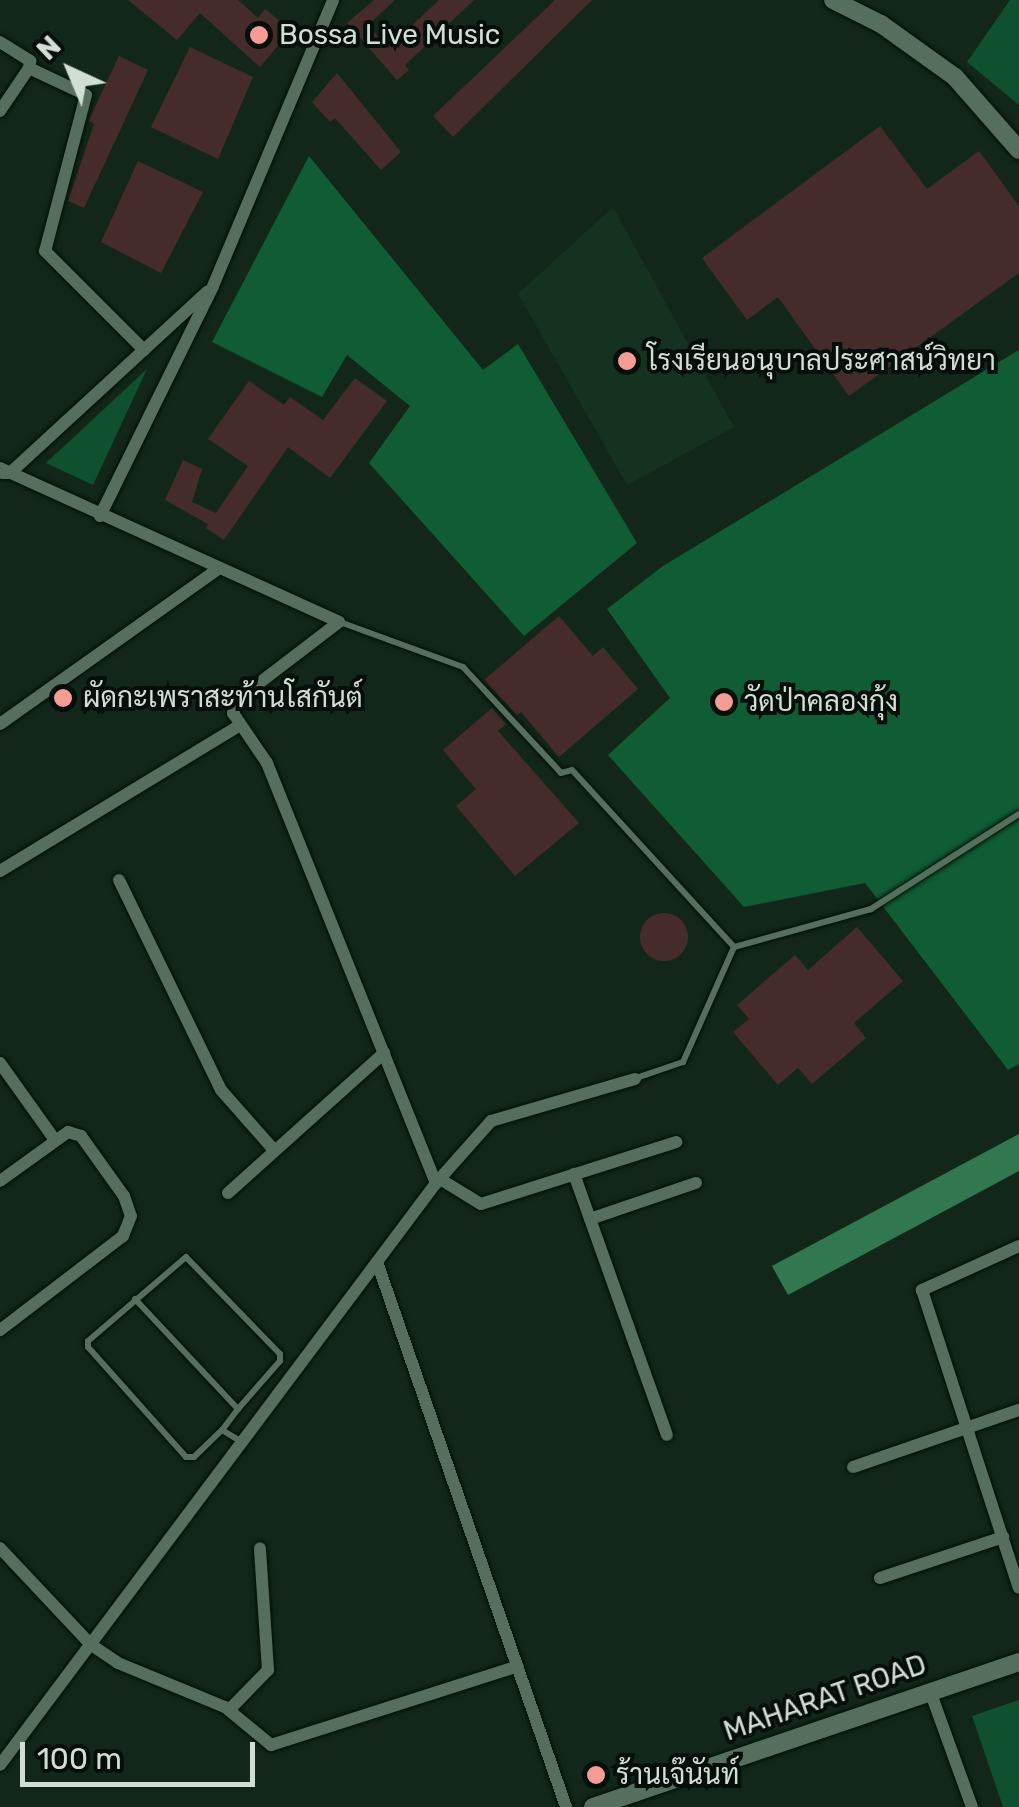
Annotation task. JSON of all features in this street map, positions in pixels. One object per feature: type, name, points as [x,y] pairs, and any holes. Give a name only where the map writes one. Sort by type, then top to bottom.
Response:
[{"type":"street","points":[[100,516],[214,286],[334,0]]},
{"type":"street","points":[[833,0],[881,24],[955,77],[1019,150]]},
{"type":"street","points":[[0,42],[30,61],[0,110]]},
{"type":"street","points":[[29,68],[86,95],[45,251],[144,350]]},
{"type":"street","points":[[214,286],[3,471],[339,622],[237,700],[233,712],[266,763],[438,1181],[481,1204],[676,1142]]},
{"type":"street","points":[[0,724],[217,570]]},
{"type":"street","points":[[0,871],[240,725]]},
{"type":"street","points":[[119,880],[221,1090],[273,1149]]},
{"type":"street","points":[[228,1193],[384,1053]]},
{"type":"street","points":[[0,1063],[55,1140]]},
{"type":"street","points":[[0,1765],[438,1181],[491,1120],[635,1079]]},
{"type":"street","points":[[0,1181],[68,1132],[81,1136],[124,1196],[130,1216],[123,1236],[0,1330]]},
{"type":"street","points":[[574,1174],[667,1434]]},
{"type":"street","points":[[590,1219],[696,1183]]},
{"type":"street","points":[[1019,1246],[922,1290],[1019,1588]]},
{"type":"street","points":[[377,1262],[566,1807]]},
{"type":"street","points":[[853,1467],[1019,1410]]},
{"type":"street","points":[[880,1578],[1002,1538]]},
{"type":"street","points":[[0,1548],[90,1644],[118,1663],[229,1710],[271,1745],[518,1666]]},
{"type":"street","points":[[229,1710],[268,1670],[260,1548]]},
{"type":"street","name":"MAHARAT ROAD","points":[[601,1806],[1019,1662]]},
{"type":"street","points":[[930,1691],[972,1807]]},
{"type":"lane","points":[[339,622],[463,667],[561,774],[572,770],[734,947]]},
{"type":"lane","points":[[734,947],[871,909],[1019,814]]},
{"type":"lane","points":[[635,1079],[683,1062],[734,947]]},
{"type":"lane","points":[[186,1256],[277,1350],[280,1360],[238,1409],[194,1457],[186,1458],[88,1347],[88,1341],[186,1256]]},
{"type":"lane","points":[[135,1299],[238,1409]]},
{"type":"lane","points":[[222,1430],[242,1442]]},
{"type":"shaded area","points":[[1010,0],[1019,0],[1019,105],[967,62]]},
{"type":"shaded area","points":[[309,156],[483,370],[518,344],[637,543],[524,636],[369,463],[410,406],[347,355],[322,397],[212,342]]},
{"type":"shaded area","name":"โรงเรียนอนุบาลประศาสน์วิทยา","points":[[613,207],[734,427],[627,485],[518,294]]},
{"type":"shaded area","points":[[1019,350],[1019,1064],[1008,1070],[865,883],[744,907],[608,755],[670,698],[607,609],[663,566]]},
{"type":"shaded area","points":[[147,369],[93,485],[46,463]]},
{"type":"shaded area","points":[[1019,1134],[1019,1171],[788,1295],[772,1266]]},
{"type":"shaded area","points":[[1019,1700],[1019,1807],[1003,1807],[972,1716]]},
{"type":"building","points":[[128,0],[238,0],[258,18],[265,9],[291,30],[260,67],[200,13],[177,40]]},
{"type":"building","points":[[374,0],[395,0],[368,25],[388,48],[439,0],[474,0],[405,65],[409,70],[397,80],[347,23]]},
{"type":"building","points":[[555,0],[592,0],[453,137],[433,116]]},
{"type":"building","points":[[190,47],[253,77],[218,159],[151,127]]},
{"type":"building","points":[[119,56],[148,70],[84,208],[68,201],[94,124],[89,121]]},
{"type":"building","points":[[337,73],[401,152],[381,170],[335,118],[330,122],[312,102]]},
{"type":"building","points":[[880,126],[927,189],[979,151],[1019,206],[1019,273],[849,396],[778,297],[747,320],[702,258]]},
{"type":"building","points":[[138,161],[203,192],[161,273],[101,242]]},
{"type":"building","points":[[355,378],[387,401],[330,478],[288,447],[224,540],[206,528],[208,524],[165,500],[183,460],[202,469],[192,502],[216,513],[248,466],[208,439],[249,381],[284,405],[290,397],[323,420]]},
{"type":"building","points":[[559,616],[593,656],[603,647],[638,689],[559,757],[521,712],[517,715],[484,680]]},
{"type":"building","points":[[492,708],[506,724],[498,731],[579,823],[515,876],[456,806],[476,789],[443,750]]},
{"type":"building","points":[[664,913],[681,920],[688,937],[681,954],[664,961],[647,954],[640,937],[647,920]]},
{"type":"building","points":[[857,927],[903,981],[854,1023],[866,1038],[812,1084],[798,1068],[778,1085],[733,1032],[749,1019],[737,1005],[795,955],[808,970]]},
{"type":"place","name":"Bossa Live Music","points":[[259,35]]},
{"type":"place","name":"โรงเรียนอนุบาลประศาสน์วิทยา","points":[[627,361]]},
{"type":"place","name":"ผัดกะเพราสะท้านโสกันต์","points":[[63,698]]},
{"type":"place","name":"วัดป่าคลองกุ้ง","points":[[724,702]]},
{"type":"place","name":"ร้านเจ๊นันท์","points":[[596,1775]]}]
